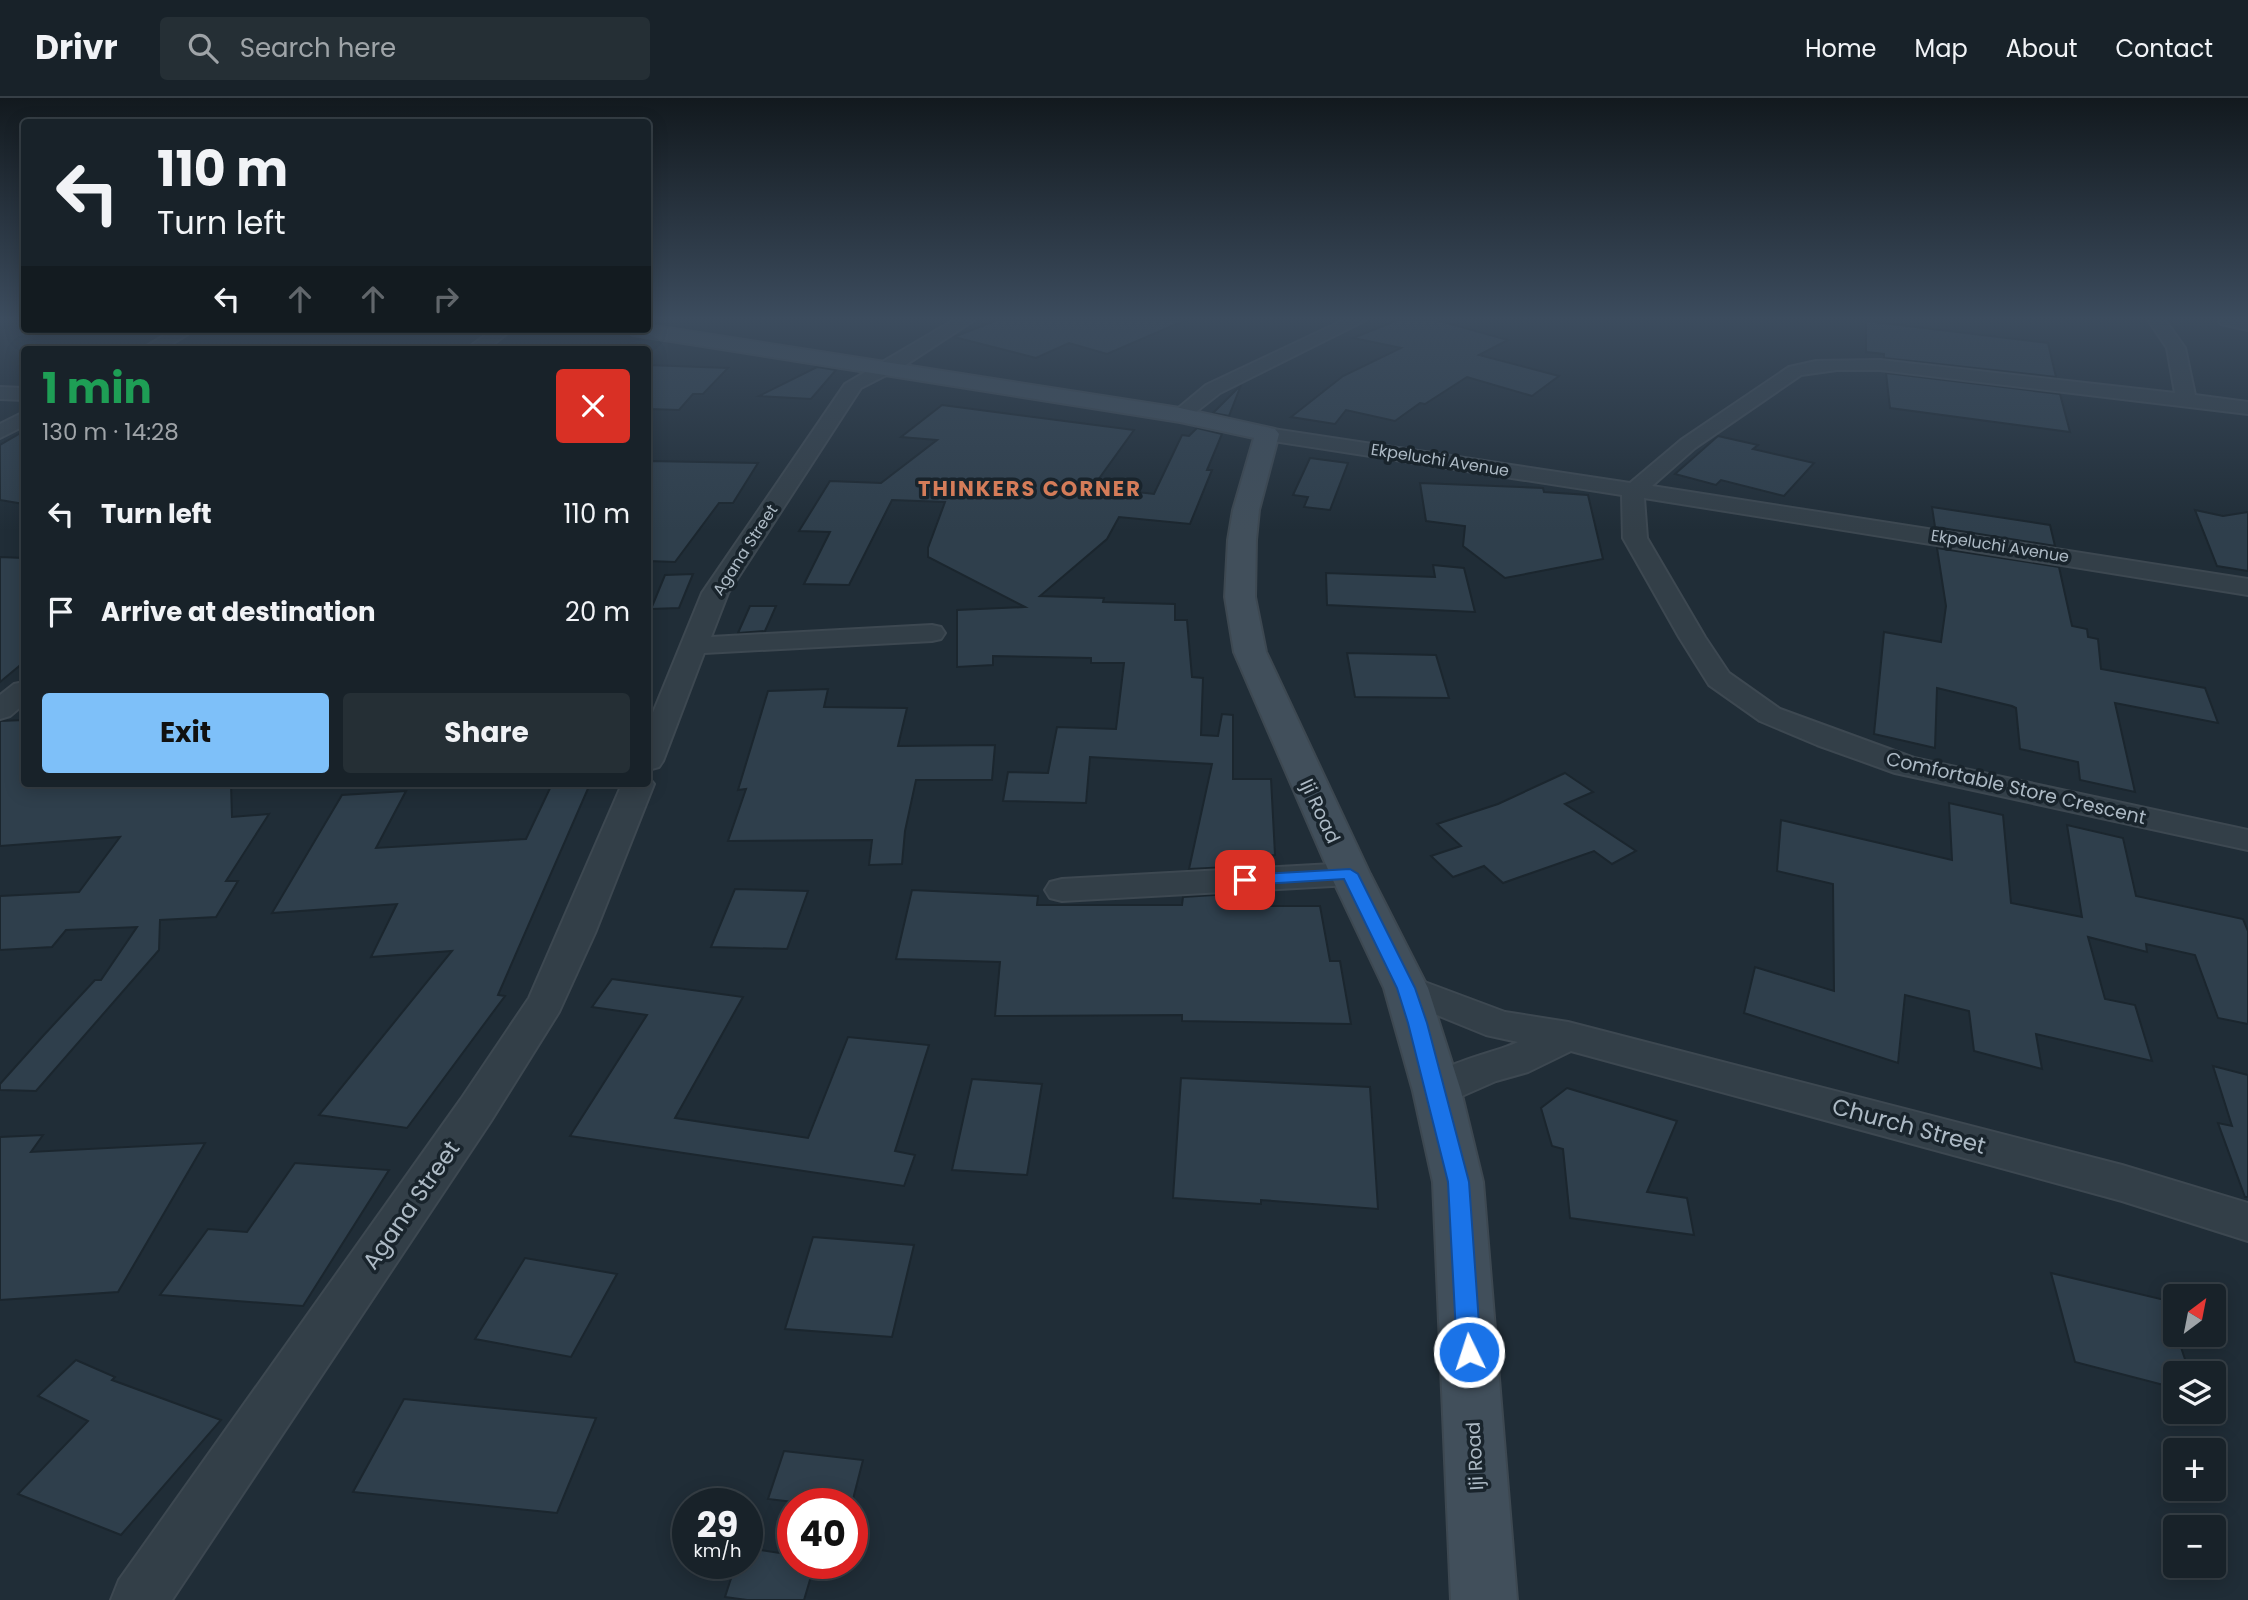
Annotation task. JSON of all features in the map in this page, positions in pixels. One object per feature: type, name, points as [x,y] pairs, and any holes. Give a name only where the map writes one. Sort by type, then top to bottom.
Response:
[{"type":"street","name":"Agana Street","points":[[651,754],[715,593],[849,390]]},
{"type":"street","name":"Ekpeluchi Avenue","points":[[1020,390],[1180,415],[1267,433],[2248,587]]},
{"type":"street","points":[[1180,415],[1212,390]]},
{"type":"street","points":[[1633,491],[1688,444],[1768,390]]},
{"type":"street","points":[[2153,390],[2185,393],[2248,408]]},
{"type":"street","points":[[0,393],[21,394]]},
{"type":"street","points":[[0,432],[21,420]]},
{"type":"street","name":"Iji Road","points":[[1267,433],[1246,510],[1242,540],[1240,597],[1250,652],[1350,874],[1406,988],[1437,1091],[1458,1182],[1483,1600]]},
{"type":"street","name":"Comfortable Store Crescent","points":[[1633,491],[1636,538],[1692,637],[1719,679],[1770,715],[1828,739],[1906,766],[2248,840]]},
{"type":"street","points":[[694,646],[932,633]]},
{"type":"street","name":"Agana Street","points":[[139,1600],[476,1110],[546,1002],[578,933],[637,787]]},
{"type":"street","points":[[1062,890],[1350,874]]},
{"type":"street","name":"Church Street","points":[[1406,988],[1500,1025],[1568,1036],[2122,1183],[2248,1222]]},
{"type":"street","points":[[1437,1091],[1568,1036]]},
{"type":"building","points":[[651,390],[707,390],[703,394],[693,394],[679,410],[651,409]]},
{"type":"building","points":[[771,390],[819,390],[811,399],[759,396]]},
{"type":"building","points":[[1236,390],[1239,390],[1229,416],[1213,413]]},
{"type":"building","points":[[1325,390],[1447,390],[1425,404],[1420,403],[1395,421],[1346,410],[1335,424],[1291,417]]},
{"type":"building","points":[[1512,390],[1540,390],[1532,396]]},
{"type":"building","points":[[1888,390],[2028,390],[2060,394],[2070,432],[1890,408]]},
{"type":"building","points":[[942,405],[1134,430],[1093,487],[1154,494],[1182,435],[1189,436],[1197,428],[1222,434],[1207,470],[1212,470],[1190,524],[1119,517],[1107,539],[1040,596],[1104,598],[1103,602],[1175,604],[1175,620],[1187,620],[1192,677],[1203,678],[1201,735],[1218,736],[1222,714],[1233,715],[1233,779],[1271,779],[1275,855],[1229,858],[1229,867],[1189,869],[1212,764],[1090,757],[1086,803],[1003,801],[1008,772],[1048,773],[1057,727],[1116,729],[1124,663],[1091,663],[1091,658],[993,656],[993,665],[957,667],[957,610],[1025,607],[928,557],[928,548],[945,502],[892,500],[849,585],[804,584],[830,532],[799,531],[830,481],[881,483],[937,440],[901,437]]},
{"type":"building","points":[[21,433],[21,504],[0,500],[0,445]]},
{"type":"building","points":[[1718,436],[1758,445],[1753,449],[1814,463],[1784,496],[1721,480],[1716,485],[1675,474]]},
{"type":"building","points":[[1310,458],[1348,463],[1330,510],[1304,507],[1308,497],[1293,495]]},
{"type":"building","points":[[651,461],[758,463],[733,503],[719,503],[675,562],[651,561]]},
{"type":"building","points":[[1420,483],[1543,488],[1544,492],[1588,495],[1603,559],[1505,578],[1463,546],[1465,526],[1426,521]]},
{"type":"building","points":[[1932,507],[2050,525],[2055,546],[1935,527]]},
{"type":"building","points":[[2195,510],[2223,516],[2248,512],[2248,571],[2217,566]]},
{"type":"building","points":[[1937,548],[2059,567],[2072,626],[2087,629],[2088,637],[2098,639],[2101,669],[2205,688],[2218,723],[2115,703],[2135,792],[2080,780],[2078,762],[2020,749],[2016,708],[1937,688],[1935,748],[1874,734],[1884,632],[1941,642],[1946,606]]},
{"type":"building","points":[[0,557],[21,558],[21,664],[0,682]]},
{"type":"building","points":[[1433,565],[1464,568],[1475,612],[1327,605],[1326,573],[1435,577]]},
{"type":"building","points":[[693,574],[679,608],[651,609],[665,575]]},
{"type":"building","points":[[750,606],[776,606],[765,631],[738,633]]},
{"type":"building","points":[[1347,653],[1436,655],[1449,698],[1355,697]]},
{"type":"building","points":[[828,689],[824,707],[907,708],[898,746],[995,745],[992,780],[916,780],[905,831],[902,864],[869,865],[872,840],[728,841],[746,789],[738,790],[768,691]]},
{"type":"building","points":[[21,720],[21,787],[231,787],[232,817],[269,814],[226,881],[238,881],[216,917],[160,920],[159,950],[36,1091],[0,1090],[0,1084],[95,980],[101,980],[137,927],[66,930],[52,947],[0,950],[0,896],[79,892],[120,837],[0,846],[0,721]]},
{"type":"building","points":[[1565,773],[1593,792],[1565,804],[1636,851],[1612,864],[1594,851],[1503,883],[1484,866],[1453,877],[1431,856],[1461,846],[1437,824],[1498,804]]},
{"type":"building","points":[[551,787],[589,787],[498,995],[505,996],[407,1128],[319,1115],[452,951],[371,957],[397,904],[272,913],[342,795],[406,791],[376,848],[526,839]]},
{"type":"building","points":[[1949,803],[2003,815],[2011,903],[2082,917],[2067,825],[2123,838],[2136,896],[2243,919],[2248,931],[2248,1024],[2218,1018],[2195,955],[2146,944],[2147,952],[2088,937],[2105,999],[2135,1005],[2152,1061],[2036,1034],[2042,1069],[1974,1051],[1969,1011],[1905,995],[1898,1063],[1744,1013],[1755,967],[1834,991],[1833,884],[1777,871],[1781,820],[1952,860]]},
{"type":"building","points":[[735,889],[808,891],[787,949],[711,947]]},
{"type":"building","points":[[912,890],[1038,896],[1037,905],[1182,905],[1183,897],[1230,894],[1231,906],[1320,906],[1330,961],[1340,961],[1351,1024],[1182,1021],[1182,1015],[995,1016],[1000,962],[896,959]]},
{"type":"building","points":[[612,979],[743,997],[675,1118],[808,1138],[848,1037],[929,1045],[895,1151],[915,1155],[904,1186],[570,1136],[647,1015],[592,1007]]},
{"type":"building","points":[[2213,1066],[2248,1075],[2248,1197],[2245,1197],[2218,1123],[2232,1126]]},
{"type":"building","points":[[1181,1078],[1370,1087],[1378,1209],[1261,1200],[1261,1204],[1173,1198]]},
{"type":"building","points":[[972,1079],[1042,1084],[1027,1175],[952,1170]]},
{"type":"building","points":[[1567,1088],[1677,1121],[1647,1192],[1687,1198],[1694,1235],[1570,1218],[1563,1149],[1552,1146],[1541,1108]]},
{"type":"building","points":[[43,1135],[31,1152],[205,1143],[118,1292],[0,1300],[0,1137]]},
{"type":"building","points":[[295,1163],[389,1170],[303,1306],[160,1295],[208,1229],[247,1232]]},
{"type":"building","points":[[813,1237],[914,1245],[892,1337],[785,1329]]},
{"type":"building","points":[[525,1258],[617,1274],[571,1357],[475,1339]]},
{"type":"building","points":[[2051,1273],[2163,1300],[2163,1348],[2181,1348],[2186,1361],[2163,1361],[2163,1385],[2075,1362]]},
{"type":"building","points":[[76,1360],[115,1377],[112,1380],[221,1420],[121,1535],[18,1494],[88,1421],[38,1396]]},
{"type":"building","points":[[404,1399],[596,1418],[557,1513],[353,1492]]},
{"type":"building","points":[[784,1451],[863,1460],[856,1488],[777,1488],[777,1500],[768,1499]]},
{"type":"building","points":[[763,1550],[777,1553],[777,1579],[810,1579],[804,1600],[747,1600],[725,1597],[731,1579],[763,1579]]},
{"type":"district","name":"THINKERS CORNER","points":[[1030,488]]},
{"type":"route","points":[[1245,880],[1350,874],[1383,938],[1406,988],[1418,1023],[1458,1182],[1469,1352]]}]
